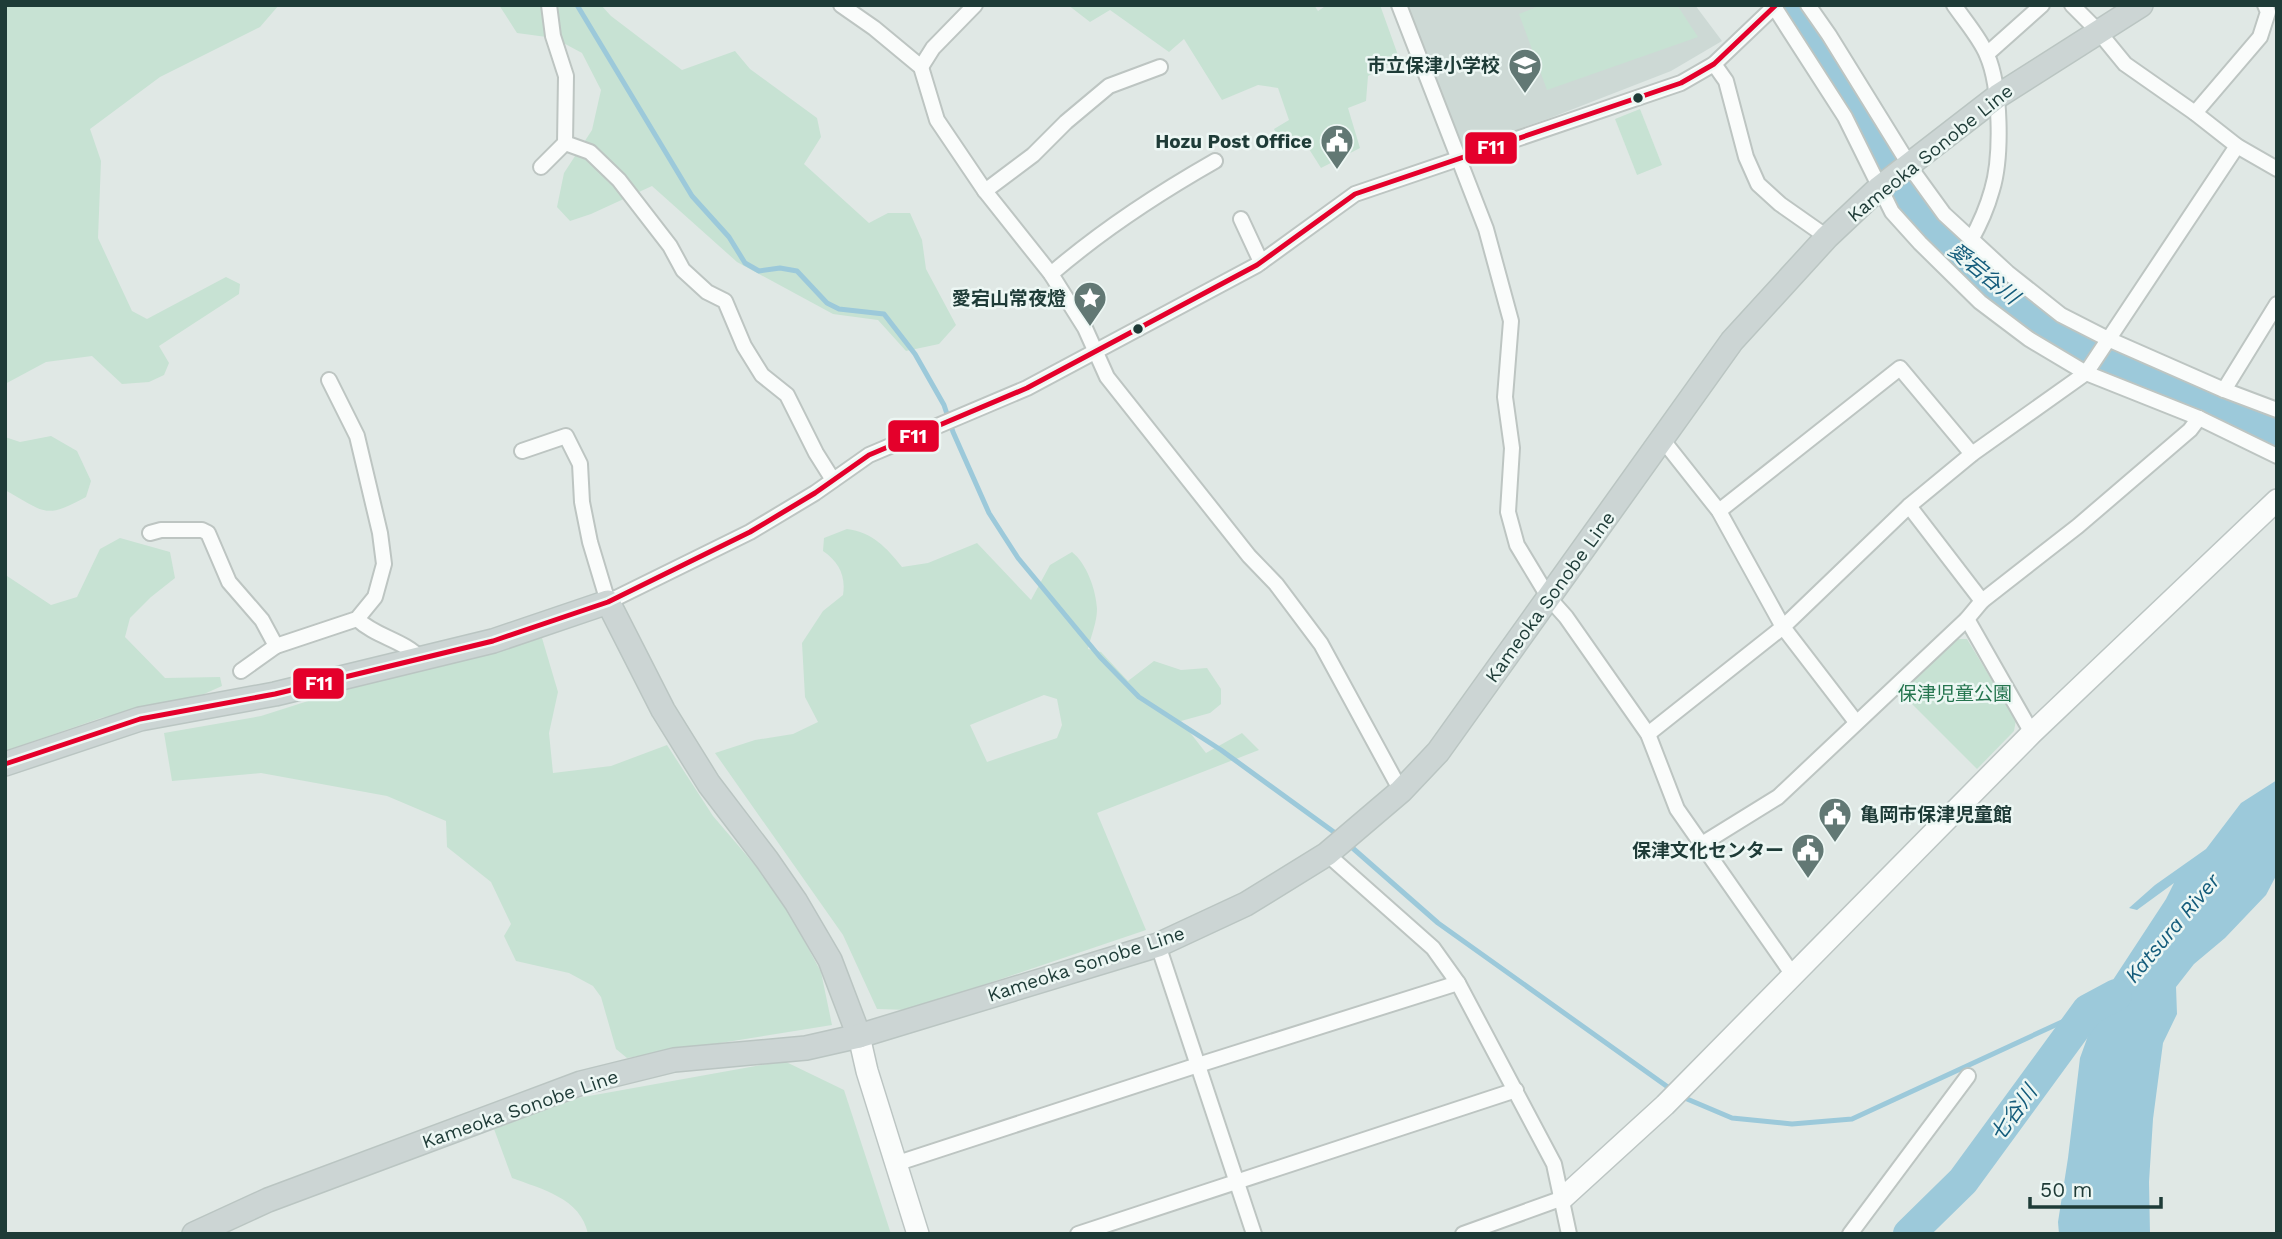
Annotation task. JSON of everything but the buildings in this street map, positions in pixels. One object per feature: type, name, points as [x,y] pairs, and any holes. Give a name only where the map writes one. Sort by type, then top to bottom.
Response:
[{"type":"main road","name":"Kameoka Sonobe Line","points":[[194,1234],[268,1200],[581,1083],[674,1059],[806,1048],[859,1036],[1158,945],[1246,904],[1331,851],[1401,791],[1438,752],[1732,341],[1827,237],[1882,186],[1998,96],[2141,5]]},
{"type":"main road","points":[[5,764],[140,719],[275,694],[493,641],[608,602],[663,710],[709,784],[796,902],[830,960],[859,1036]]},
{"type":"street","points":[[541,167],[565,143],[566,76],[553,36],[549,5]]},
{"type":"street","points":[[841,5],[921,67],[937,120],[985,191],[1051,274],[1085,328],[1107,377],[1249,556],[1276,584],[1321,644],[1401,791]]},
{"type":"street","points":[[921,67],[933,48],[975,5]]},
{"type":"street","points":[[1399,5],[1486,229],[1511,321],[1506,397],[1513,448],[1508,512],[1517,545],[1549,598],[1566,617],[1648,733],[1677,809],[1793,975]]},
{"type":"street","points":[[1808,5],[1829,35],[1907,167],[1944,214],[2008,273],[2062,315],[2105,343],[2277,410]]},
{"type":"street","points":[[1954,5],[1987,54],[1998,96],[1993,187],[1985,214],[1971,240]]},
{"type":"street","points":[[1987,54],[2042,5]]},
{"type":"street","points":[[2072,5],[2125,64],[2237,146],[2277,169]]},
{"type":"street","points":[[522,451],[566,436],[580,464],[582,502],[590,542],[608,602],[750,532],[869,455],[1027,388],[1261,262],[1355,194],[1681,83],[1714,64],[1774,6],[1845,117],[1882,186],[1892,212],[1980,302],[2029,339],[2088,370],[2199,418],[2277,456]]},
{"type":"street","points":[[2195,113],[2260,37],[2270,9]]},
{"type":"street","points":[[1714,64],[1726,81],[1746,157],[1758,184],[1780,204],[1827,237]]},
{"type":"street","points":[[985,191],[1033,155],[1066,122],[1109,86],[1160,67]]},
{"type":"street","points":[[565,143],[590,152],[619,180],[670,246],[683,270],[708,292],[725,302],[744,346],[762,375],[788,395],[816,453],[833,480]]},
{"type":"street","points":[[1648,733],[1783,627],[1909,506],[1972,454],[2088,370],[2237,146]]},
{"type":"street","points":[[1051,274],[1089,241],[1156,194],[1215,160]]},
{"type":"street","points":[[1241,219],[1261,262]]},
{"type":"street","points":[[2224,390],[2277,304]]},
{"type":"street","points":[[1719,511],[1900,368],[1972,454]]},
{"type":"street","points":[[240,671],[276,646],[357,619],[375,597],[384,564],[380,533],[357,436],[329,380]]},
{"type":"street","points":[[1702,844],[1778,797],[1967,619],[1982,601],[2078,526],[2190,430],[2199,418]]},
{"type":"street","points":[[1662,439],[1719,511],[1783,627],[1856,722]]},
{"type":"street","points":[[1463,1234],[1563,1198],[1665,1105],[2032,733],[2277,500]]},
{"type":"street","points":[[1909,506],[1982,601]]},
{"type":"street","points":[[150,533],[161,530],[202,530],[208,533],[229,582],[262,620],[276,646]]},
{"type":"street","points":[[357,619],[381,636],[411,650],[421,659]]},
{"type":"street","points":[[1967,619],[2032,733]]},
{"type":"street","points":[[1331,851],[1433,948],[1458,983],[1555,1164],[1569,1234]]},
{"type":"street","points":[[1158,945],[1254,1234]]},
{"type":"street","points":[[895,1164],[1458,983]]},
{"type":"street","points":[[859,1036],[867,1071],[918,1234]]},
{"type":"street","points":[[1850,1234],[1968,1076]]},
{"type":"street","points":[[1078,1234],[1516,1090]]},
{"type":"shaded area","name":"市立保津小学校","points":[[1406,5],[1695,5],[1722,41],[1671,71],[1550,118],[1458,147]]},
{"type":"green space","points":[[5,5],[279,5],[260,27],[160,77],[90,129],[101,161],[98,238],[132,311],[147,319],[226,277],[240,284],[239,294],[159,346],[169,363],[164,375],[149,382],[122,384],[92,356],[46,362],[5,384]]},
{"type":"green space","points":[[499,5],[601,5],[611,16],[682,70],[735,51],[750,69],[817,118],[821,137],[804,164],[869,223],[888,213],[910,213],[922,240],[926,269],[956,325],[939,344],[906,351],[878,320],[833,314],[737,262],[652,186],[570,221],[557,207],[564,173],[592,130],[601,90],[582,53],[554,38],[517,33]]},
{"type":"green space","points":[[1068,5],[1314,5],[1318,11],[1327,5],[1380,5],[1399,58],[1368,76],[1366,101],[1348,108],[1360,148],[1321,168],[1302,138],[1280,142],[1274,129],[1289,120],[1278,88],[1258,85],[1222,100],[1184,39],[1169,52],[1110,10],[1090,22]]},
{"type":"green space","points":[[1541,5],[1677,5],[1698,37],[1547,90],[1519,14]]},
{"type":"green space","points":[[1640,109],[1662,165],[1637,175],[1615,119]]},
{"type":"green space","points":[[51,436],[77,451],[91,481],[86,497],[52,511],[37,508],[5,490],[5,437],[20,442]]},
{"type":"green space","points":[[847,529],[856,531],[885,547],[902,567],[928,563],[977,543],[1031,600],[1050,565],[1072,552],[1086,570],[1096,602],[1096,619],[1088,649],[1101,652],[1128,681],[1154,661],[1181,670],[1207,668],[1221,689],[1221,704],[1210,713],[1181,721],[1206,753],[1242,733],[1259,750],[1097,813],[1146,930],[909,1010],[877,1009],[843,935],[715,753],[755,740],[793,734],[818,722],[805,697],[802,643],[823,611],[843,595],[844,588],[840,570],[823,551],[824,538]],"holes":[[[1044,695],[1057,699],[1062,725],[1057,738],[987,762],[970,725]]]},
{"type":"green space","points":[[120,538],[170,552],[175,578],[130,618],[125,637],[165,678],[220,677],[222,686],[204,694],[101,718],[5,751],[5,572],[51,605],[77,597],[100,549]]},
{"type":"green space","points":[[542,638],[558,692],[549,733],[553,773],[611,766],[667,745],[713,816],[778,892],[821,972],[832,1025],[627,1058],[616,1049],[601,997],[593,986],[569,973],[516,961],[504,936],[511,924],[491,882],[447,847],[446,821],[387,796],[261,773],[172,781],[164,733],[261,716],[371,681]]},
{"type":"green space","name":"保津児童公園","points":[[1956,639],[1967,639],[2016,720],[2014,731],[1977,769],[1900,692]]},
{"type":"green space","points":[[784,1061],[844,1090],[891,1234],[588,1234],[584,1222],[569,1203],[547,1191],[512,1178],[494,1129],[578,1098]]},
{"type":"water","name":"Katsura River","points":[[2277,780],[2277,874],[2266,895],[2225,938],[2194,964],[2176,987],[2177,1014],[2163,1043],[2153,1119],[2149,1182],[2150,1234],[2059,1234],[2058,1222],[2080,1058],[2089,1033],[2086,1032],[2034,1103],[2022,1105],[2058,1048],[2109,986],[2174,883],[2137,910],[2129,908],[2155,885],[2206,849],[2241,803]]},
{"type":"waterway","points":[[577,5],[692,196],[729,237],[745,263],[759,271],[780,268],[797,271],[827,303],[839,309],[884,314],[915,354],[944,405],[989,513],[1018,558],[1100,657],[1139,697],[1221,750],[1338,835]]},
{"type":"waterway","name":"愛宕谷川","points":[[1788,5],[1824,54],[1884,151],[1911,204],[1955,254],[2067,338],[2113,361],[2277,430]]},
{"type":"waterway","points":[[1348,844],[1438,923],[1672,1090]]},
{"type":"waterway","name":"七谷川","points":[[1909,1234],[1963,1181],[2088,1010],[2116,995]]},
{"type":"waterway","points":[[1680,1096],[1732,1118],[1792,1124],[1852,1119],[2088,1010]]},
{"type":"transit line","name":"F11","points":[[5,764],[140,719],[275,694],[493,641],[608,602],[750,532],[815,493],[869,455],[1027,388],[1257,265],[1355,194],[1681,83],[1714,64],[1776,5]]},
{"type":"place","name":"市立保津小学校","points":[[1525,95]]},
{"type":"place","name":"Hozu Post Office","points":[[1337,171]]},
{"type":"place","name":"愛宕山常夜燈","points":[[1090,328]]},
{"type":"place","name":"亀岡市保津児童館","points":[[1835,844]]},
{"type":"place","name":"保津文化センター","points":[[1808,880]]}]
